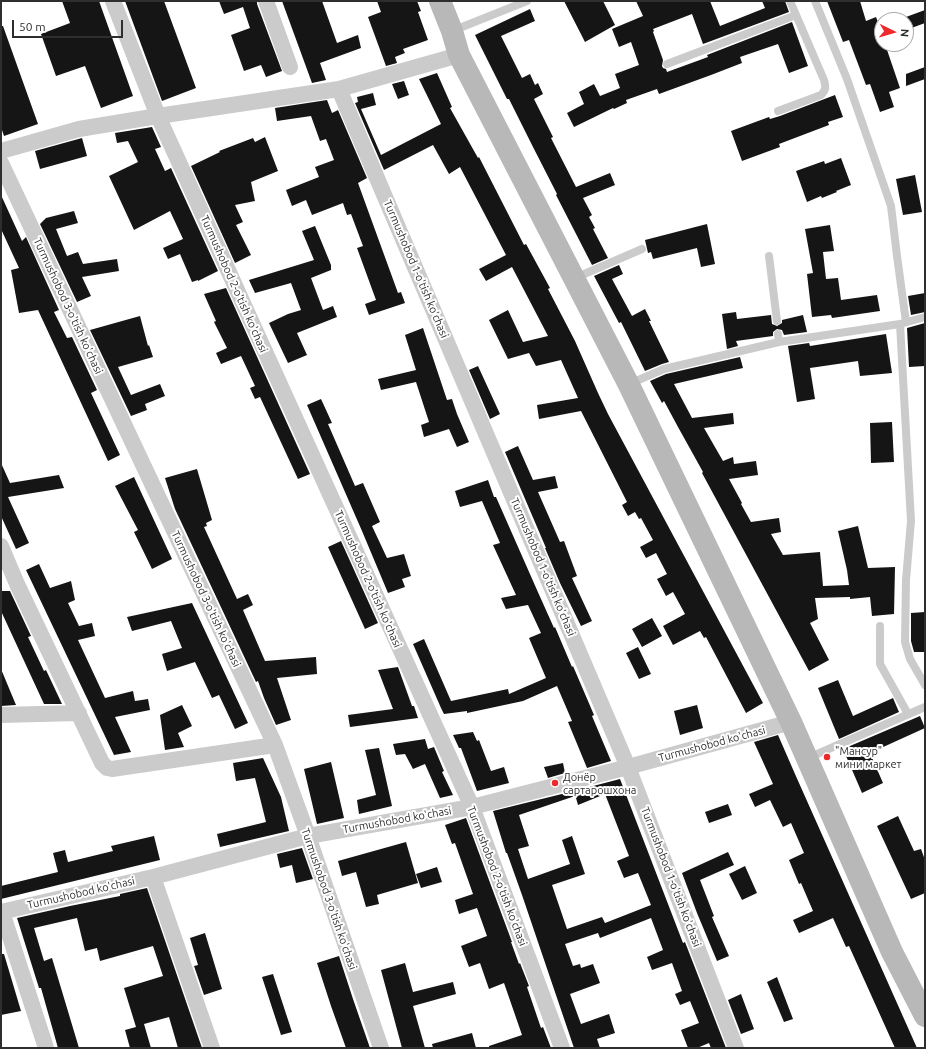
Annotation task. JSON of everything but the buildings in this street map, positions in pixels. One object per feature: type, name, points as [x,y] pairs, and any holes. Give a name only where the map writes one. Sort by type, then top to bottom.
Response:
[{"type":"street","name":"Turmushobod 2-o'tish ko'chasi","points":[[113,1],[158,116],[472,807],[562,1048]]},
{"type":"street","points":[[266,1],[290,67]]},
{"type":"street","points":[[440,1],[452,31],[459,55],[629,385],[791,722],[892,952],[925,1016]]},
{"type":"street","points":[[1,150],[79,129],[339,89],[459,55]]},
{"type":"street","name":"Turmushobod 1-o'tish ko'chasi","points":[[339,89],[628,767],[736,1048]]},
{"type":"street","name":"Turmushobod 3-o'tish ko'chasi","points":[[1,163],[275,745],[381,1048]]},
{"type":"street","points":[[1,546],[17,584],[78,713],[102,763],[106,768],[112,769],[275,745]]},
{"type":"street","points":[[1,583],[17,584]]},
{"type":"street","points":[[1,715],[78,713]]},
{"type":"street","name":"Turmushobod ko'chasi","points":[[2,912],[153,876],[308,836],[472,807],[628,767],[791,722]]},
{"type":"street","points":[[153,876],[212,1048]]},
{"type":"street","points":[[2,912],[46,1048]]},
{"type":"lane","points":[[452,31],[527,1]]},
{"type":"lane","points":[[778,111],[821,95],[826,86],[790,1]]},
{"type":"lane","points":[[815,1],[847,79],[891,206],[903,323],[911,521],[906,580],[905,642],[910,659],[925,685]]},
{"type":"lane","points":[[667,64],[796,15]]},
{"type":"lane","points":[[574,279],[642,249]]},
{"type":"lane","points":[[769,256],[777,321]]},
{"type":"lane","points":[[629,385],[664,369],[779,338],[903,323],[925,317]]},
{"type":"lane","points":[[880,626],[880,664],[908,714]]},
{"type":"lane","points":[[807,758],[925,707]]},
{"type":"place","name":"\"Мансур\" мини маркет","points":[[827,757]]},
{"type":"place","name":"Донёр сартарошхона","points":[[555,783]]}]
